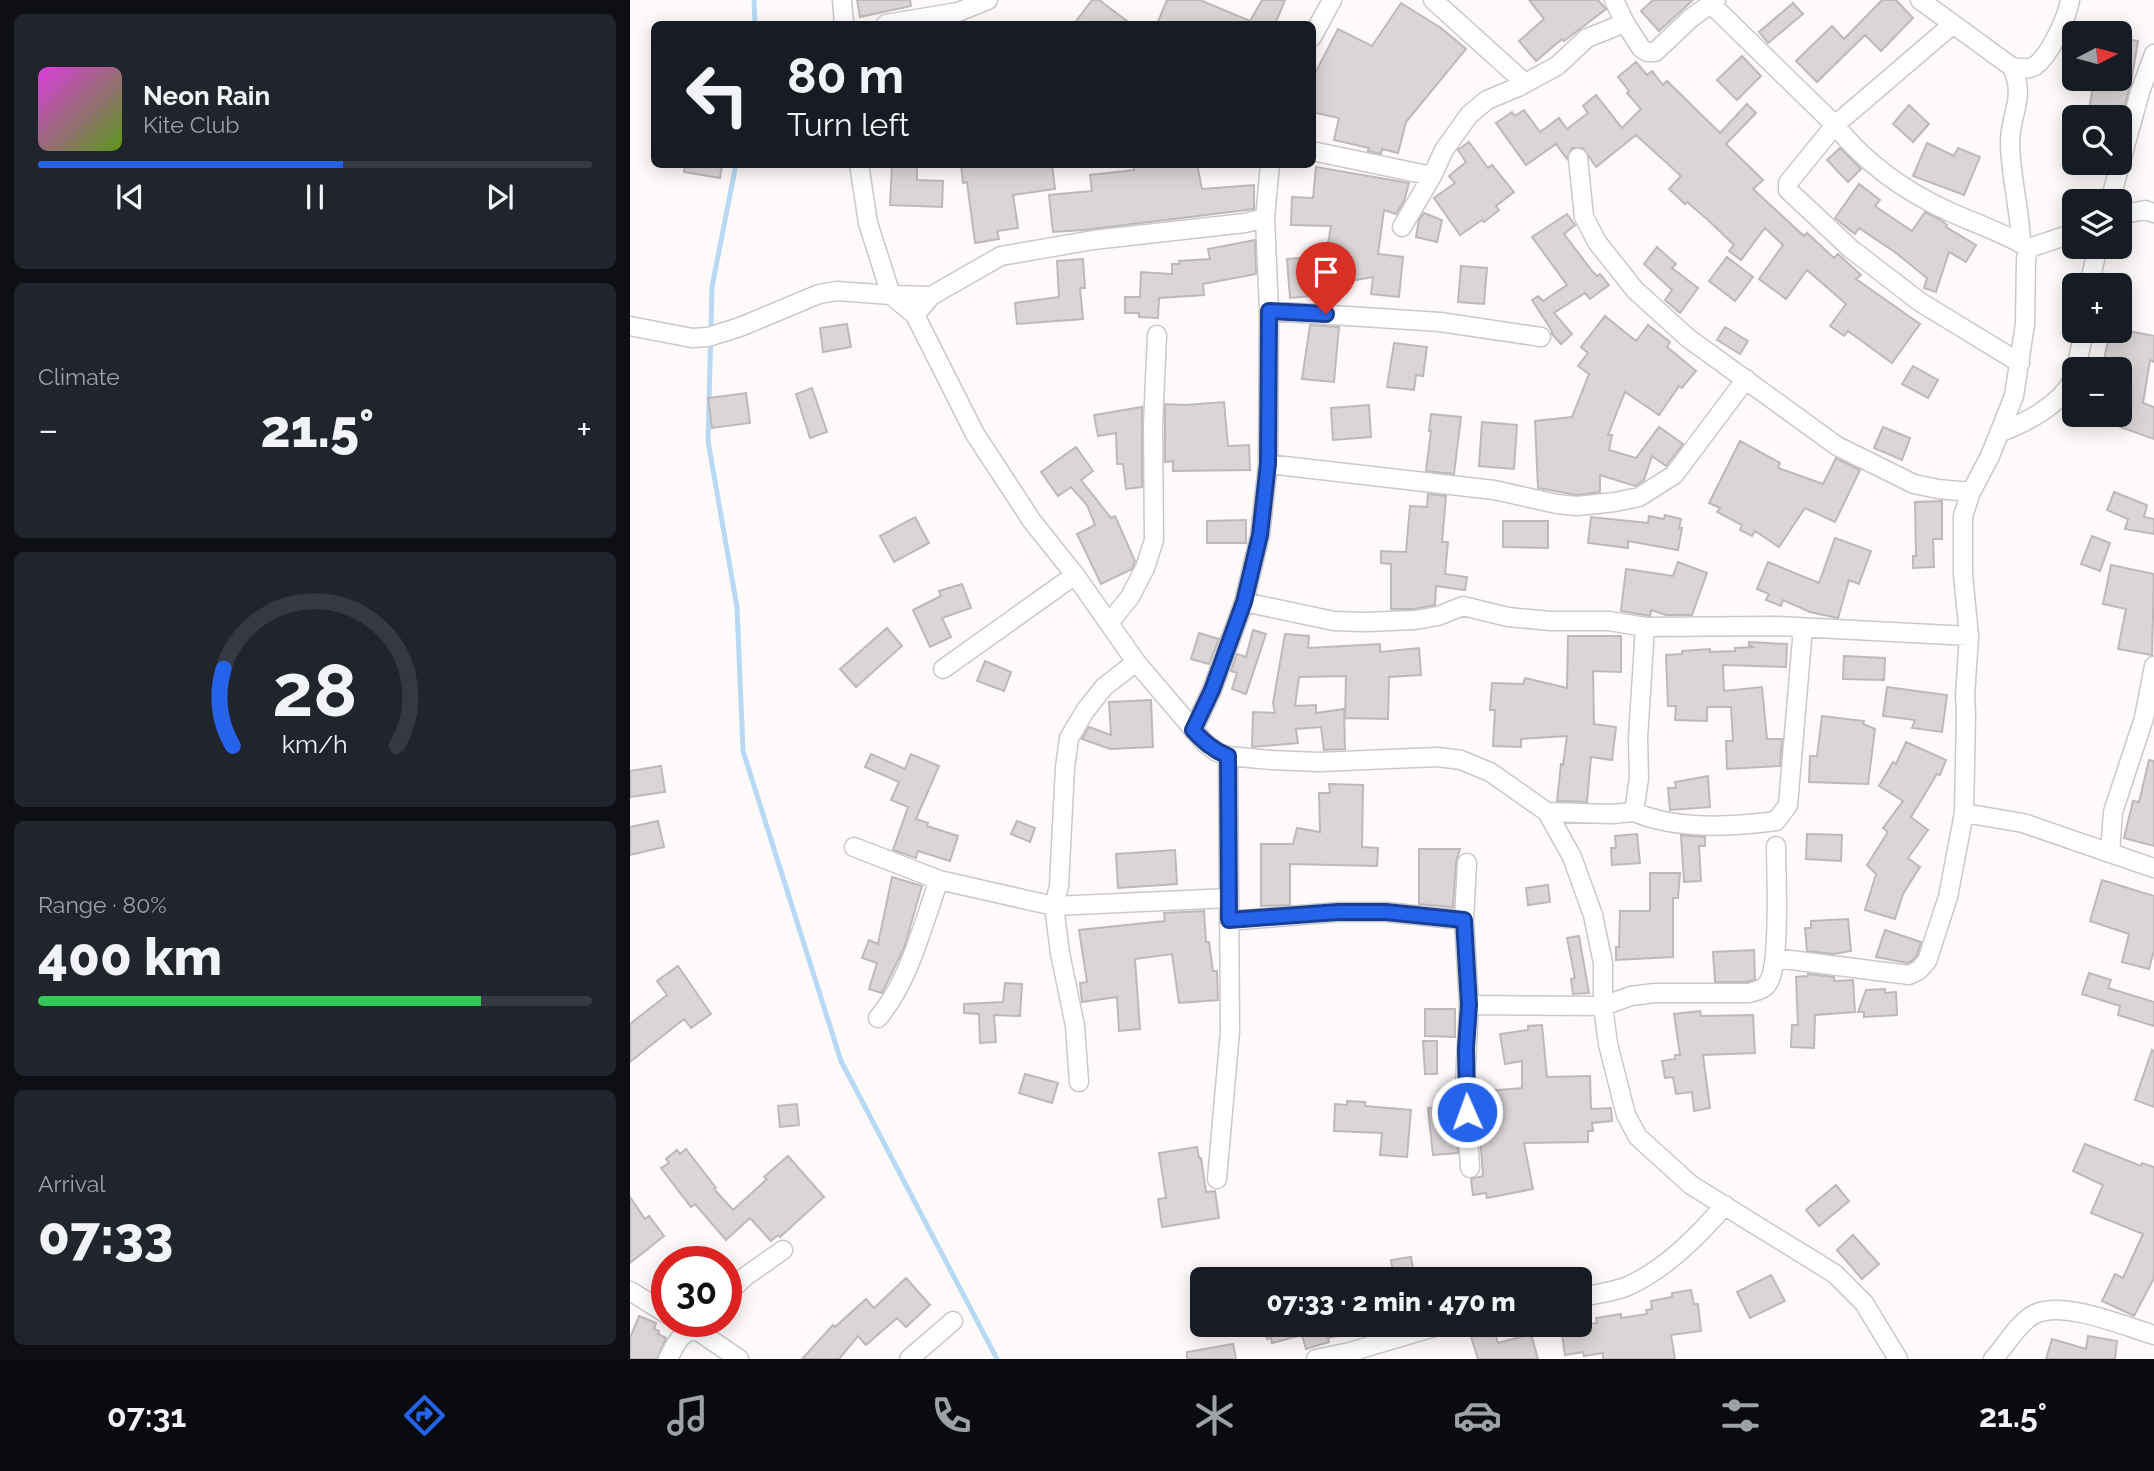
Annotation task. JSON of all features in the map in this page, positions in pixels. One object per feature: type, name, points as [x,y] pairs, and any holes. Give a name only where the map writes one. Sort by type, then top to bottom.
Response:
[{"type":"street","points":[[842,0],[844,21]]},
{"type":"street","points":[[904,21],[958,12],[988,0]]},
{"type":"street","points":[[1316,30],[1332,0]]},
{"type":"street","points":[[1433,0],[1525,83]]},
{"type":"street","points":[[1614,0],[1625,23],[1641,48],[1647,52],[1655,52],[1691,18],[1713,2],[1848,140],[1893,181],[1949,211],[2025,246],[2062,236]]},
{"type":"street","points":[[1920,0],[2012,67],[2028,69],[2037,64],[2063,26],[2070,0]]},
{"type":"street","points":[[1402,227],[1444,150],[1469,115],[1487,100],[1557,66],[1587,38],[1625,23]]},
{"type":"street","points":[[1952,25],[1835,125],[1788,183],[1788,190],[1851,249],[1920,302],[2020,363]]},
{"type":"street","points":[[2113,189],[2140,92],[2154,54]]},
{"type":"street","points":[[1775,958],[1909,975],[1919,970],[1927,961],[1948,897],[1964,813],[1965,696],[1969,636],[1963,516],[2014,396],[2025,324],[2026,258],[2010,140],[2019,95],[2018,81],[2012,67]]},
{"type":"street","points":[[1316,151],[1432,176]]},
{"type":"street","points":[[1578,158],[1584,216],[1597,242],[1635,290],[1688,338],[1837,446],[1899,478],[1938,489],[1971,492]]},
{"type":"street","points":[[860,168],[869,223],[891,295],[915,315],[975,434],[1032,521],[1075,575],[1136,662],[1193,730],[1217,752],[1228,756],[1319,762],[1425,757],[1461,760],[1490,772],[1547,812],[1572,857],[1592,915],[1603,963],[1603,1006],[1608,1044],[1626,1115],[1638,1137],[1691,1185],[1835,1274],[1864,1303],[1899,1359]]},
{"type":"street","points":[[1193,730],[1212,690],[1244,602],[1260,535],[1268,464],[1269,311],[1265,218],[1270,168]]},
{"type":"street","points":[[2132,212],[2145,210],[2154,213]]},
{"type":"street","points":[[915,315],[931,296],[1001,256],[1093,240],[1245,223],[1265,218]]},
{"type":"street","points":[[630,326],[692,338],[708,337],[740,327],[819,294],[837,291],[931,296]]},
{"type":"street","points":[[1269,311],[1440,322],[1541,337]]},
{"type":"street","points":[[1109,623],[1130,597],[1145,568],[1154,540],[1153,424],[1157,335]]},
{"type":"street","points":[[1268,464],[1494,490],[1557,504],[1577,506],[1615,502],[1639,497],[1674,475],[1746,379]]},
{"type":"street","points":[[1999,433],[2044,410],[2062,395]]},
{"type":"street","points":[[943,669],[1075,575]]},
{"type":"street","points":[[1244,602],[1334,621],[1415,620],[1438,616],[1463,606],[1528,620],[1609,621],[1645,627],[1803,628],[1969,636]]},
{"type":"street","points":[[1633,812],[1639,778],[1645,627]]},
{"type":"street","points":[[1547,812],[1633,812],[1653,820],[1680,824],[1754,824],[1776,821],[1788,805],[1803,628]]},
{"type":"street","points":[[1079,1082],[1074,1026],[1054,906],[1059,886],[1069,738],[1085,710],[1104,687],[1136,662]]},
{"type":"street","points":[[2109,853],[2113,812],[2144,718],[2154,666]]},
{"type":"street","points":[[1217,1179],[1230,1031],[1228,756]]},
{"type":"street","points":[[1964,813],[2023,823],[2154,868]]},
{"type":"street","points":[[1469,1005],[1603,1006],[1631,996],[1655,993],[1749,993],[1763,989],[1769,983],[1775,958],[1776,846]]},
{"type":"street","points":[[855,847],[939,880],[1054,906],[1229,898]]},
{"type":"street","points":[[1467,863],[1464,920],[1469,1005],[1465,1084],[1470,1168]]},
{"type":"street","points":[[878,1018],[892,1001],[905,972],[939,880]]},
{"type":"street","points":[[1229,920],[1338,912],[1386,912],[1464,920]]},
{"type":"street","points":[[1592,1294],[1628,1286],[1666,1263],[1701,1233],[1725,1205]]},
{"type":"street","points":[[742,1280],[783,1250]]},
{"type":"street","points":[[630,1291],[651,1304]]},
{"type":"street","points":[[1993,1359],[2033,1315],[2050,1310],[2074,1310],[2154,1335]]},
{"type":"street","points":[[909,1359],[953,1321]]},
{"type":"street","points":[[668,1359],[682,1337]]},
{"type":"street","points":[[708,1337],[739,1359]]},
{"type":"street","points":[[1316,1359],[1401,1337]]},
{"type":"building","points":[[857,0],[910,0],[911,6],[860,17]]},
{"type":"building","points":[[1092,0],[1099,0],[1127,21],[1076,21]]},
{"type":"building","points":[[1167,0],[1200,0],[1250,21],[1158,21]]},
{"type":"building","points":[[1262,0],[1285,0],[1276,21],[1250,21]]},
{"type":"building","points":[[1529,0],[1598,0],[1606,9],[1564,41],[1562,39],[1536,61],[1519,41],[1544,19]]},
{"type":"building","points":[[1653,0],[1693,0],[1659,31],[1641,11]]},
{"type":"building","points":[[1882,0],[1896,0],[1913,18],[1881,51],[1865,35],[1817,82],[1796,61],[1832,26],[1844,39]]},
{"type":"building","points":[[1401,3],[1441,28],[1466,49],[1406,122],[1398,153],[1382,149],[1381,154],[1368,151],[1369,148],[1334,140],[1339,118],[1316,113],[1316,71],[1338,29],[1372,46]]},
{"type":"building","points":[[1793,3],[1803,14],[1768,43],[1759,32]]},
{"type":"building","points":[[2132,40],[2138,41],[2132,77]]},
{"type":"building","points":[[1742,56],[1761,76],[1737,100],[1717,80]]},
{"type":"building","points":[[1636,62],[1647,75],[1652,71],[1663,85],[1667,81],[1720,133],[1747,104],[1756,113],[1726,144],[1763,180],[1753,189],[1804,236],[1807,233],[1834,258],[1838,254],[1861,275],[1856,279],[1920,324],[1892,363],[1848,331],[1844,336],[1830,326],[1846,304],[1807,270],[1786,299],[1759,279],[1783,245],[1765,228],[1741,260],[1729,251],[1734,245],[1669,189],[1681,176],[1636,135],[1596,167],[1583,148],[1572,148],[1567,159],[1556,144],[1526,165],[1496,123],[1512,112],[1515,116],[1524,110],[1540,132],[1559,118],[1567,129],[1588,113],[1583,106],[1596,95],[1622,128],[1641,109],[1618,77]]},
{"type":"building","points":[[2092,91],[2129,91],[2125,105],[2090,105]]},
{"type":"building","points":[[1909,105],[1929,124],[1913,142],[1893,124]]},
{"type":"building","points":[[1469,142],[1488,168],[1492,165],[1514,192],[1496,206],[1499,210],[1484,222],[1482,220],[1460,235],[1434,198],[1455,183],[1449,176],[1466,162],[1458,150]]},
{"type":"building","points":[[1927,143],[1954,156],[1958,148],[1980,157],[1964,195],[1913,176]]},
{"type":"building","points":[[1840,148],[1861,169],[1848,182],[1827,160]]},
{"type":"building","points":[[1316,167],[1409,183],[1404,201],[1396,214],[1384,210],[1378,254],[1403,257],[1399,297],[1371,294],[1373,277],[1322,286],[1323,295],[1290,298],[1287,259],[1328,256],[1331,226],[1291,225],[1292,197],[1313,198]]},
{"type":"building","points":[[684,168],[721,168],[720,178],[684,172]]},
{"type":"building","points":[[892,168],[917,168],[917,180],[943,181],[942,207],[890,205]]},
{"type":"building","points":[[961,168],[1052,168],[1055,189],[1013,195],[1018,228],[997,231],[999,239],[975,243],[967,182],[963,183]]},
{"type":"building","points":[[1198,168],[1202,189],[1254,185],[1254,209],[1053,232],[1049,195],[1092,191],[1090,175],[1134,170]]},
{"type":"building","points":[[1859,184],[1880,200],[1875,206],[1912,231],[1925,212],[1976,245],[1966,262],[1949,252],[1936,292],[1924,288],[1927,278],[1896,253],[1859,228],[1855,234],[1835,218]]},
{"type":"building","points":[[1424,213],[1442,220],[1437,242],[1416,237],[1419,220]]},
{"type":"building","points":[[1567,214],[1575,225],[1564,234],[1592,271],[1597,276],[1600,274],[1609,285],[1590,299],[1585,293],[1554,313],[1572,334],[1561,344],[1532,300],[1538,296],[1543,301],[1567,285],[1532,237]]},
{"type":"building","points":[[1255,240],[1256,274],[1203,284],[1204,295],[1159,298],[1158,318],[1125,313],[1125,297],[1140,297],[1141,272],[1172,274],[1172,264],[1180,264],[1179,261],[1210,259],[1208,249]]},
{"type":"building","points":[[1657,247],[1676,264],[1672,268],[1698,288],[1680,313],[1665,300],[1672,290],[1644,264]]},
{"type":"building","points":[[1727,257],[1753,277],[1735,301],[1709,281]]},
{"type":"building","points":[[1083,259],[1085,288],[1080,288],[1083,319],[1017,324],[1015,303],[1059,297],[1057,261]]},
{"type":"building","points":[[1461,266],[1487,268],[1484,304],[1458,302]]},
{"type":"building","points":[[1605,316],[1636,341],[1648,325],[1670,342],[1667,347],[1696,371],[1682,388],[1679,386],[1659,415],[1625,392],[1608,435],[1612,435],[1609,450],[1636,458],[1659,427],[1683,444],[1666,466],[1652,456],[1644,480],[1635,486],[1600,475],[1600,492],[1577,495],[1538,488],[1535,421],[1572,417],[1589,374],[1578,366],[1588,353],[1581,347]]},
{"type":"building","points":[[847,324],[851,347],[823,352],[820,328]]},
{"type":"building","points":[[1310,325],[1339,327],[1334,382],[1302,379]]},
{"type":"building","points":[[1725,327],[1748,341],[1740,354],[1717,340]]},
{"type":"building","points":[[2132,332],[2154,336],[2154,362],[2150,360],[2143,403],[2154,407],[2154,439],[2120,427],[2132,427],[2132,357],[2105,357],[2107,343],[2132,343]]},
{"type":"building","points":[[1394,343],[1427,347],[1423,376],[1416,375],[1414,390],[1387,387]]},
{"type":"building","points":[[1913,366],[1938,380],[1928,398],[1902,384]]},
{"type":"building","points":[[812,388],[827,432],[810,438],[796,394]]},
{"type":"building","points":[[746,393],[750,423],[712,428],[708,398]]},
{"type":"building","points":[[1224,402],[1228,446],[1249,445],[1250,470],[1173,471],[1173,461],[1165,462],[1165,404]]},
{"type":"building","points":[[1369,405],[1371,437],[1333,440],[1331,408]]},
{"type":"building","points":[[1142,407],[1142,487],[1126,489],[1123,464],[1117,464],[1116,433],[1098,436],[1094,415]]},
{"type":"building","points":[[1431,414],[1461,417],[1454,474],[1426,471]]},
{"type":"building","points":[[1482,422],[1517,425],[1514,469],[1479,466]]},
{"type":"building","points":[[1883,427],[1910,438],[1902,460],[1874,448]]},
{"type":"building","points":[[1740,441],[1780,463],[1778,468],[1823,484],[1836,458],[1860,470],[1835,522],[1805,508],[1779,547],[1755,531],[1752,536],[1740,530],[1742,525],[1717,512],[1720,508],[1709,503]]},
{"type":"building","points":[[1076,447],[1093,471],[1081,480],[1111,518],[1115,516],[1135,561],[1132,569],[1101,584],[1077,534],[1095,525],[1087,505],[1071,487],[1058,496],[1041,472]]},
{"type":"building","points":[[2114,492],[2147,505],[2144,517],[2154,519],[2154,534],[2125,529],[2128,519],[2107,510]]},
{"type":"building","points":[[1428,494],[1446,496],[1442,542],[1448,542],[1445,574],[1467,577],[1465,590],[1436,586],[1435,605],[1391,609],[1391,564],[1381,563],[1381,551],[1406,552],[1410,506],[1427,507]]},
{"type":"building","points":[[1942,501],[1942,539],[1933,539],[1934,567],[1913,568],[1913,556],[1916,556],[1915,502]]},
{"type":"building","points":[[1665,515],[1681,519],[1678,550],[1628,541],[1628,548],[1588,543],[1591,517],[1648,523],[1649,516],[1664,519]]},
{"type":"building","points":[[915,517],[929,543],[894,562],[880,536]]},
{"type":"building","points":[[1246,520],[1246,543],[1207,543],[1207,521]]},
{"type":"building","points":[[1503,521],[1548,521],[1548,548],[1503,547]]},
{"type":"building","points":[[2092,536],[2110,543],[2100,571],[2081,564]]},
{"type":"building","points":[[1835,538],[1871,551],[1859,584],[1849,580],[1838,618],[1810,612],[1783,600],[1781,606],[1766,600],[1769,594],[1757,589],[1768,562],[1819,583]]},
{"type":"building","points":[[1678,562],[1707,573],[1692,615],[1666,615],[1651,610],[1650,616],[1621,611],[1626,569],[1673,576]]},
{"type":"building","points":[[2111,565],[2154,574],[2152,655],[2118,649],[2126,609],[2103,604]]},
{"type":"building","points":[[962,584],[971,608],[942,618],[951,637],[930,647],[913,610],[941,596],[939,591]]},
{"type":"building","points":[[887,628],[902,646],[856,687],[840,669]]},
{"type":"building","points":[[1253,630],[1266,634],[1246,694],[1232,689],[1237,673],[1231,671],[1237,654],[1246,657]]},
{"type":"building","points":[[1199,633],[1219,639],[1209,664],[1191,659]]},
{"type":"building","points":[[1285,634],[1309,636],[1308,648],[1380,644],[1380,652],[1419,648],[1421,675],[1389,677],[1388,719],[1345,718],[1346,676],[1299,677],[1295,706],[1316,705],[1316,713],[1344,709],[1345,749],[1324,750],[1321,727],[1296,729],[1298,743],[1252,747],[1253,712],[1275,713],[1273,703]]},
{"type":"building","points":[[1568,636],[1621,636],[1621,672],[1593,671],[1594,724],[1616,727],[1612,760],[1591,757],[1587,802],[1557,801],[1567,736],[1521,739],[1521,747],[1493,746],[1495,710],[1490,710],[1492,683],[1523,684],[1525,678],[1567,688]]},
{"type":"building","points":[[1749,642],[1787,644],[1786,667],[1723,665],[1724,691],[1762,687],[1767,739],[1782,739],[1780,766],[1727,769],[1726,741],[1733,741],[1731,707],[1707,707],[1707,721],[1675,720],[1676,706],[1668,706],[1666,655],[1710,649],[1710,652],[1735,651],[1735,648],[1753,647]]},
{"type":"building","points":[[1844,656],[1885,658],[1884,680],[1843,679]]},
{"type":"building","points":[[985,661],[1011,672],[1004,691],[977,681]]},
{"type":"building","points":[[1887,687],[1947,695],[1942,732],[1912,728],[1915,720],[1883,716]]},
{"type":"building","points":[[1151,700],[1153,747],[1110,749],[1082,739],[1089,727],[1111,735],[1109,702]]},
{"type":"building","points":[[1822,716],[1864,721],[1863,724],[1875,729],[1868,784],[1809,782],[1810,756],[1817,756]]},
{"type":"building","points":[[1906,742],[1946,760],[1940,775],[1937,774],[1911,817],[1928,830],[1908,858],[1920,867],[1903,894],[1895,919],[1865,910],[1876,874],[1867,865],[1888,832],[1883,828],[1903,801],[1879,786],[1893,762],[1896,764]]},
{"type":"building","points":[[871,754],[905,769],[911,754],[939,766],[916,819],[928,823],[927,826],[958,836],[950,861],[918,851],[916,858],[893,850],[908,807],[891,800],[899,782],[865,767]]},
{"type":"building","points":[[2149,760],[2154,761],[2154,846],[2124,838],[2133,801],[2139,802]]},
{"type":"building","points":[[661,766],[665,792],[630,797],[630,771]]},
{"type":"building","points":[[1708,776],[1710,807],[1670,810],[1668,788],[1676,788],[1675,782]]},
{"type":"building","points":[[1329,784],[1363,785],[1362,847],[1378,848],[1377,866],[1290,864],[1290,905],[1261,906],[1261,844],[1293,844],[1297,828],[1320,832],[1319,793],[1330,793]]},
{"type":"building","points":[[658,821],[664,847],[630,855],[630,827]]},
{"type":"building","points":[[1017,821],[1035,828],[1030,842],[1011,834]]},
{"type":"building","points":[[1637,834],[1640,863],[1612,865],[1611,848],[1616,848],[1615,836]]},
{"type":"building","points":[[1807,834],[1842,835],[1841,861],[1806,859]]},
{"type":"building","points":[[1681,835],[1705,837],[1705,846],[1699,846],[1701,881],[1684,882]]},
{"type":"building","points":[[1419,849],[1460,849],[1456,862],[1453,907],[1419,904]]},
{"type":"building","points":[[1175,850],[1177,884],[1118,888],[1116,854]]},
{"type":"building","points":[[1650,873],[1680,873],[1678,898],[1673,898],[1673,957],[1616,960],[1620,911],[1650,911]]},
{"type":"building","points":[[892,877],[922,886],[904,948],[882,993],[869,989],[877,963],[862,958],[869,940],[878,944]]},
{"type":"building","points":[[2102,880],[2154,896],[2154,950],[2149,969],[2122,962],[2129,934],[2090,921]]},
{"type":"building","points":[[1548,885],[1550,902],[1528,905],[1526,888]]},
{"type":"building","points":[[1204,911],[1206,942],[1209,942],[1213,971],[1217,971],[1218,1000],[1179,1003],[1172,954],[1135,959],[1140,1029],[1119,1031],[1117,997],[1082,1002],[1080,983],[1087,982],[1079,930],[1165,921],[1164,913]]},
{"type":"building","points":[[1848,919],[1851,951],[1833,954],[1807,951],[1805,928],[1811,928],[1811,921]]},
{"type":"building","points":[[1885,930],[1921,942],[1912,961],[1907,963],[1876,957]]},
{"type":"building","points":[[1579,936],[1589,993],[1573,994],[1571,979],[1575,978],[1567,938]]},
{"type":"building","points":[[1754,950],[1755,979],[1747,982],[1715,982],[1713,952]]},
{"type":"building","points":[[678,966],[711,1014],[691,1028],[684,1019],[630,1062],[630,1024],[667,995],[657,981]]},
{"type":"building","points":[[2089,973],[2111,980],[2108,988],[2154,1002],[2154,1026],[2118,1015],[2120,1006],[2082,994]]},
{"type":"building","points":[[1808,974],[1834,977],[1834,981],[1853,980],[1855,1012],[1815,1015],[1814,1048],[1791,1047],[1792,1025],[1798,1025],[1796,977]]},
{"type":"building","points":[[1005,983],[1022,984],[1020,1016],[994,1015],[996,1042],[980,1043],[979,1014],[964,1013],[964,1004],[1003,1002]]},
{"type":"building","points":[[1885,989],[1885,993],[1896,992],[1897,1015],[1864,1017],[1864,1012],[1858,1012],[1866,990]]},
{"type":"building","points":[[1425,1009],[1455,1009],[1455,1037],[1425,1036]]},
{"type":"building","points":[[1700,1011],[1701,1016],[1753,1015],[1755,1053],[1703,1055],[1710,1108],[1694,1111],[1692,1092],[1676,1094],[1673,1077],[1665,1078],[1662,1061],[1675,1059],[1675,1055],[1680,1055],[1674,1014]]},
{"type":"building","points":[[1542,1025],[1547,1077],[1590,1076],[1591,1109],[1611,1108],[1612,1121],[1592,1123],[1593,1131],[1588,1131],[1588,1142],[1524,1143],[1533,1189],[1487,1198],[1486,1193],[1473,1195],[1471,1179],[1483,1176],[1477,1092],[1522,1088],[1522,1061],[1505,1064],[1500,1034]]},
{"type":"building","points":[[1423,1041],[1437,1041],[1437,1074],[1425,1074]]},
{"type":"building","points":[[2152,1050],[2154,1051],[2154,1107],[2135,1100]]},
{"type":"building","points":[[1025,1074],[1058,1083],[1052,1103],[1019,1093]]},
{"type":"building","points":[[1347,1101],[1365,1102],[1365,1106],[1411,1110],[1407,1157],[1380,1155],[1382,1133],[1334,1131],[1335,1104],[1347,1105]]},
{"type":"building","points":[[797,1104],[799,1125],[780,1127],[778,1106]]},
{"type":"building","points":[[1455,1105],[1458,1153],[1433,1155],[1428,1108]]},
{"type":"building","points":[[2085,1144],[2141,1166],[2142,1163],[2154,1167],[2154,1278],[2134,1316],[2102,1301],[2115,1274],[2123,1278],[2143,1234],[2091,1213],[2103,1185],[2073,1171]]},
{"type":"building","points":[[1197,1147],[1206,1192],[1215,1191],[1219,1218],[1162,1227],[1158,1199],[1166,1198],[1159,1153]]},
{"type":"building","points":[[686,1149],[716,1188],[714,1189],[733,1210],[788,1156],[824,1197],[780,1237],[778,1235],[771,1241],[750,1218],[726,1240],[695,1204],[691,1207],[661,1168],[669,1163],[666,1159],[677,1150],[680,1154]]},
{"type":"building","points":[[1836,1185],[1849,1201],[1819,1226],[1806,1210]]},
{"type":"building","points":[[630,1197],[645,1219],[649,1216],[664,1236],[630,1263]]},
{"type":"building","points":[[1853,1235],[1879,1264],[1862,1279],[1837,1250]]},
{"type":"building","points":[[1411,1257],[1413,1267],[1392,1267],[1391,1260]]},
{"type":"building","points":[[1771,1275],[1785,1301],[1750,1318],[1737,1292]]},
{"type":"building","points":[[906,1278],[930,1305],[906,1327],[897,1318],[866,1345],[858,1336],[839,1359],[802,1359],[833,1325],[835,1327],[866,1299],[874,1308]]},
{"type":"building","points":[[1691,1290],[1694,1304],[1698,1304],[1701,1331],[1671,1335],[1675,1359],[1603,1359],[1603,1353],[1584,1356],[1583,1352],[1565,1355],[1562,1337],[1592,1337],[1592,1324],[1597,1323],[1596,1318],[1647,1314],[1646,1310],[1652,1309],[1651,1301],[1672,1297],[1672,1293]]},
{"type":"building","points":[[639,1316],[651,1321],[651,1337],[666,1338],[657,1359],[630,1359],[630,1338]]},
{"type":"building","points":[[2088,1336],[2117,1341],[2115,1359],[2046,1359],[2052,1339],[2086,1349]]},
{"type":"building","points":[[1266,1337],[1294,1337],[1272,1343],[1271,1338]]},
{"type":"building","points":[[1303,1337],[1332,1337],[1328,1338],[1329,1342],[1306,1349]]},
{"type":"building","points":[[1471,1337],[1496,1337],[1498,1343],[1532,1337],[1538,1359],[1478,1359]]},
{"type":"building","points":[[1233,1344],[1236,1359],[1187,1359],[1187,1352]]},
{"type":"waterway","points":[[754,0],[755,21]]},
{"type":"waterway","points":[[735,168],[712,287],[708,441],[737,607],[743,751],[841,1061],[997,1359]]},
{"type":"route","points":[[1326,314],[1269,311],[1268,464],[1260,535],[1244,602],[1212,690],[1193,730],[1217,752],[1228,756],[1229,920],[1338,912],[1386,912],[1464,920],[1469,1005],[1465,1084],[1467,1112]]}]
